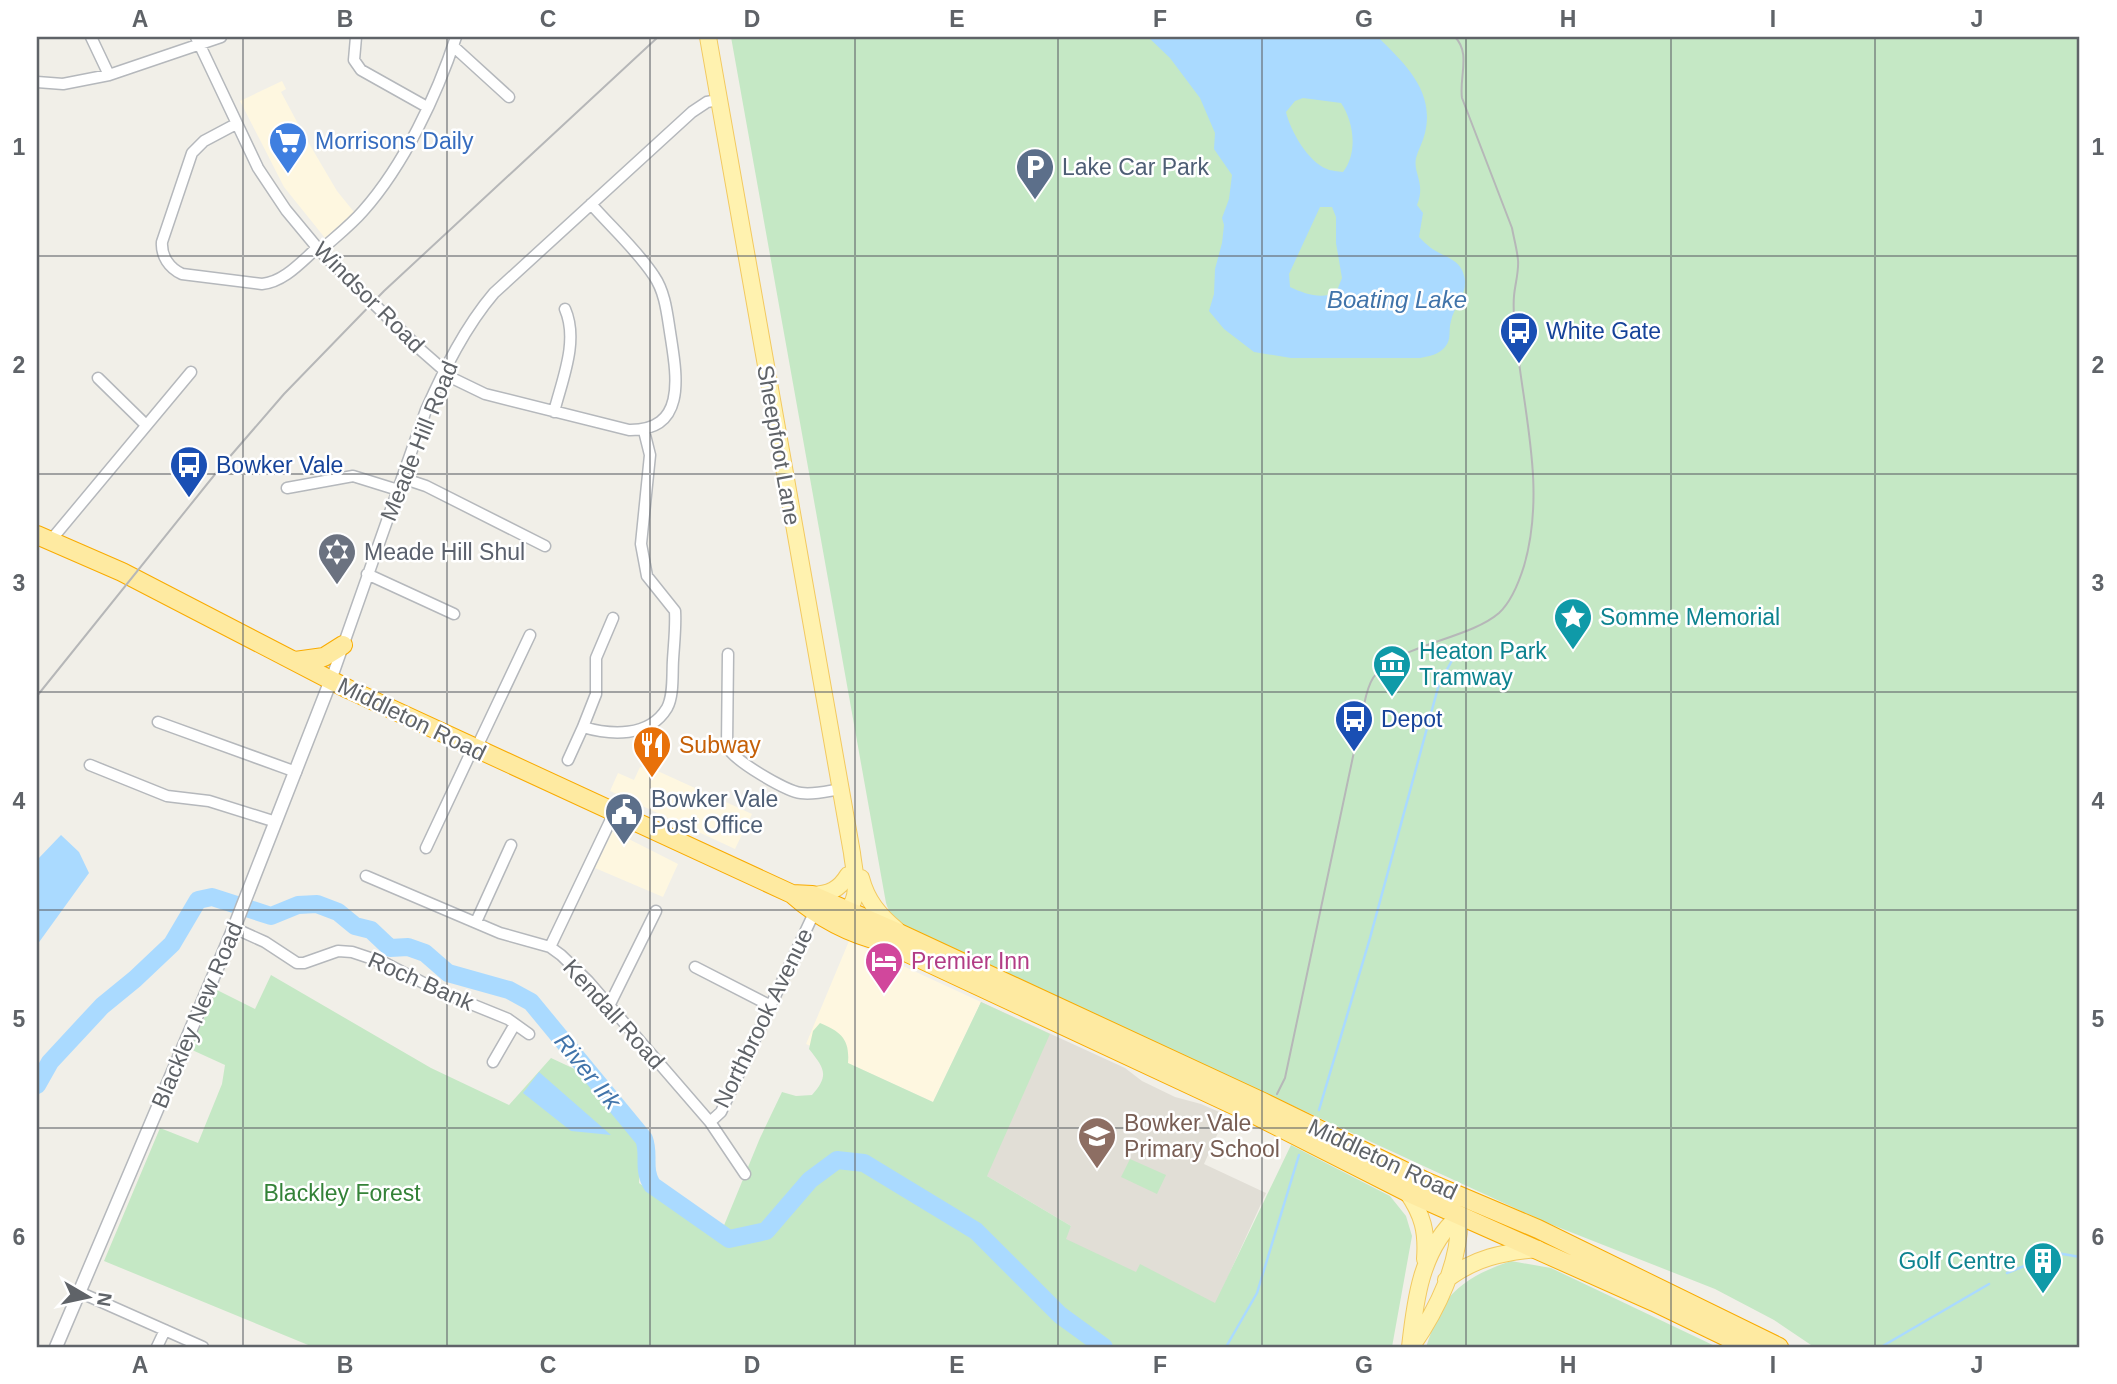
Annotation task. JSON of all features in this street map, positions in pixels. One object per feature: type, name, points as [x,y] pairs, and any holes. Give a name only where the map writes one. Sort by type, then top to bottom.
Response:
[{"type":"highway","name":"Middleton Road","points":[[44,537],[121,572],[331,680],[792,894],[863,936],[884,942],[1257,1116],[1407,1192],[1538,1249],[1747,1347]]},
{"type":"highway","points":[[295,661],[324,657],[343,645]]},
{"type":"highway","name":"Middleton Road","points":[[818,909],[847,910],[901,934],[1263,1102],[1427,1182],[1538,1229],[1779,1347]]},
{"type":"highway","points":[[818,909],[847,910],[852,920],[874,932],[884,942]]},
{"type":"highway","points":[[977,969],[985,983],[985,990]]},
{"type":"main road","name":"Sheepfoot Lane","points":[[708,37],[852,853],[856,894],[853,905],[847,910]]},
{"type":"main road","name":"Sheepfoot Lane","points":[[847,910],[845,897],[852,853]]},
{"type":"main road","name":"Sheepfoot Lane","points":[[852,853],[867,897],[885,920],[901,934]]},
{"type":"main road","points":[[818,909],[848,875]]},
{"type":"main road","points":[[1410,1347],[1425,1327],[1456,1252],[1459,1216],[1427,1182]]},
{"type":"main road","points":[[1407,1192],[1418,1207],[1426,1244],[1410,1347]]},
{"type":"main road","points":[[1424,1269],[1442,1234],[1459,1216],[1501,1213]]},
{"type":"main road","points":[[1446,1280],[1466,1266],[1486,1257],[1538,1249]]},
{"type":"street","points":[[91,37],[109,75]]},
{"type":"street","points":[[37,82],[63,84],[109,75],[198,41],[221,37]]},
{"type":"street","points":[[356,37],[354,60],[360,70],[427,107]]},
{"type":"street","name":"Windsor Road","points":[[198,41],[258,168],[279,199],[319,250],[454,380],[469,388],[554,412],[629,430],[644,431]]},
{"type":"street","points":[[236,124],[204,141],[192,153],[161,249],[168,264],[182,274],[269,284],[319,250],[363,211],[393,170],[427,107],[454,42],[509,97]]},
{"type":"street","name":"Meade Hill Road","points":[[331,680],[426,410],[445,369],[479,312],[494,293],[692,111],[707,102],[718,100]]},
{"type":"street","points":[[583,727],[603,733],[640,729],[659,717],[667,707],[671,693],[675,611],[647,576],[641,544],[650,455],[644,431],[668,414],[676,394],[677,375],[664,297],[655,277],[591,204]]},
{"type":"street","points":[[554,412],[570,343],[569,318],[565,309]]},
{"type":"street","points":[[44,537],[191,372]]},
{"type":"street","points":[[98,378],[146,425]]},
{"type":"street","points":[[287,488],[353,476],[398,489]]},
{"type":"street","points":[[402,478],[426,486],[545,547]]},
{"type":"street","points":[[367,574],[454,614]]},
{"type":"street","points":[[568,760],[596,694],[596,658],[614,618]]},
{"type":"street","points":[[426,848],[530,635]]},
{"type":"street","points":[[728,654],[729,751],[741,762],[801,793],[841,789]]},
{"type":"street","name":"Blackley New Road","points":[[56,1347],[239,916],[331,680]]},
{"type":"street","points":[[158,722],[296,772]]},
{"type":"street","points":[[90,765],[167,796],[209,801],[276,822]]},
{"type":"street","points":[[550,947],[614,813]]},
{"type":"street","points":[[477,922],[511,845]]},
{"type":"street","name":"Kendall Road","points":[[366,876],[500,933],[550,947],[571,963],[710,1122],[745,1174]]},
{"type":"street","name":"Northbrook Avenue","points":[[710,1122],[720,1112],[818,909]]},
{"type":"street","points":[[609,1006],[656,911]]},
{"type":"street","name":"Roch Bank","points":[[234,928],[265,942],[297,963],[338,951],[352,951],[385,963],[439,991],[508,1019],[529,1034]]},
{"type":"street","points":[[695,967],[771,1006]]},
{"type":"street","points":[[493,1062],[515,1024]]},
{"type":"street","points":[[79,1292],[203,1347]]},
{"type":"street","points":[[157,1347],[165,1330]]},
{"type":"shaded area","points":[[282,81],[286,89],[281,92],[304,135],[337,191],[354,212],[325,238],[284,187],[240,101]]},
{"type":"shaded area","points":[[640,767],[651,768],[752,814],[735,849],[610,791],[618,773],[634,780]]},
{"type":"shaded area","points":[[613,831],[678,864],[663,897],[595,868]]},
{"type":"shaded area","points":[[849,941],[981,1002],[933,1102],[806,1044]]},
{"type":"shaded area","name":"Bowker Vale Primary School","points":[[981,1002],[1125,1068],[1142,1081],[1175,1097],[1226,1115],[1204,1164],[1266,1193],[1196,1347],[1039,1291],[1071,1226],[923,1138]]},
{"type":"green space","points":[[731,37],[2080,37],[2080,1347],[1814,1347],[1774,1320],[1715,1289],[1545,1222],[925,936],[892,915],[886,903]]},
{"type":"green space","name":"Blackley Forest","points":[[271,975],[431,1068],[509,1105],[551,1058],[581,1072],[641,1146],[639,1183],[718,1240],[782,1092],[796,1096],[812,1095],[821,1082],[823,1072],[809,1049],[813,1031],[820,1023],[843,1037],[848,1063],[933,1102],[981,1002],[1050,1034],[987,1176],[1071,1226],[1066,1239],[1136,1272],[1140,1264],[1215,1303],[1291,1145],[1390,1196],[1406,1216],[1412,1236],[1392,1347],[313,1347],[104,1261],[160,1128],[198,1143],[222,1084],[225,1065],[190,1049],[217,990],[255,1009]]},
{"type":"green space","points":[[1130,1159],[1166,1175],[1157,1194],[1121,1177]]},
{"type":"green space","points":[[1511,1261],[1551,1268],[1717,1347],[1426,1347],[1435,1321],[1449,1297],[1482,1273]]},
{"type":"water","name":"Boating Lake","points":[[1148,37],[1378,37],[1398,57],[1415,79],[1426,104],[1425,133],[1416,164],[1420,185],[1417,205],[1423,213],[1419,237],[1431,248],[1456,263],[1465,277],[1464,291],[1451,321],[1447,344],[1442,350],[1420,358],[1291,358],[1254,352],[1224,329],[1209,311],[1222,243],[1222,218],[1229,199],[1232,175],[1214,149],[1215,133],[1200,98],[1170,58]],"holes":[[[1303,98],[1341,103],[1349,119],[1352,138],[1351,156],[1343,172],[1329,170],[1313,160],[1291,128],[1286,112],[1295,101]],[[1320,207],[1332,207],[1336,217],[1336,243],[1342,278],[1336,293],[1324,296],[1307,294],[1290,287],[1289,274]]]},
{"type":"water","points":[[61,835],[79,852],[89,873],[37,945],[37,860]]},
{"type":"water","points":[[539,1072],[611,1135],[571,1131],[523,1093]]},
{"type":"waterway","points":[[1319,1110],[1370,938],[1439,684],[1455,655]]},
{"type":"waterway","name":"River Irk","points":[[37,1085],[50,1062],[102,1006],[172,944],[198,900],[212,897],[271,916],[298,905],[317,904],[338,912],[355,926],[371,930],[390,948],[408,947],[425,953],[448,973],[509,990],[531,1002],[644,1139],[647,1173],[652,1185],[729,1239],[766,1231],[810,1180],[837,1160],[864,1163],[976,1231],[1060,1315],[1104,1347]]},
{"type":"waterway","points":[[1226,1347],[1257,1293],[1299,1155]]},
{"type":"waterway","points":[[2007,1273],[2057,1253],[2080,1257]]},
{"type":"waterway","points":[[1881,1347],[1989,1284]]},
{"type":"tram line","points":[[37,696],[220,468],[284,394],[384,291],[658,37]]},
{"type":"tram line","points":[[1277,1094],[1285,1078],[1371,682],[1383,667],[1397,658],[1469,630],[1499,613],[1508,603],[1517,585],[1531,536],[1531,447],[1514,312],[1518,256],[1512,228],[1462,98],[1463,58],[1460,43],[1455,37]]},
{"type":"place","name":"Morrisons Daily","points":[[288,175]]},
{"type":"place","name":"Lake Car Park","points":[[1035,201]]},
{"type":"place","name":"White Gate","points":[[1519,365]]},
{"type":"place","name":"Bowker Vale","points":[[189,499]]},
{"type":"place","name":"Meade Hill Shul","points":[[337,586]]},
{"type":"place","name":"Somme Memorial","points":[[1573,651]]},
{"type":"place","name":"Heaton Park Tramway","points":[[1392,698]]},
{"type":"place","name":"Depot","points":[[1354,753]]},
{"type":"place","name":"Subway","points":[[652,779]]},
{"type":"place","name":"Bowker Vale Post Office","points":[[624,846]]},
{"type":"place","name":"Premier Inn","points":[[884,995]]},
{"type":"place","name":"Bowker Vale Primary School","points":[[1097,1170]]},
{"type":"place","name":"Golf Centre","points":[[2043,1295]]}]
